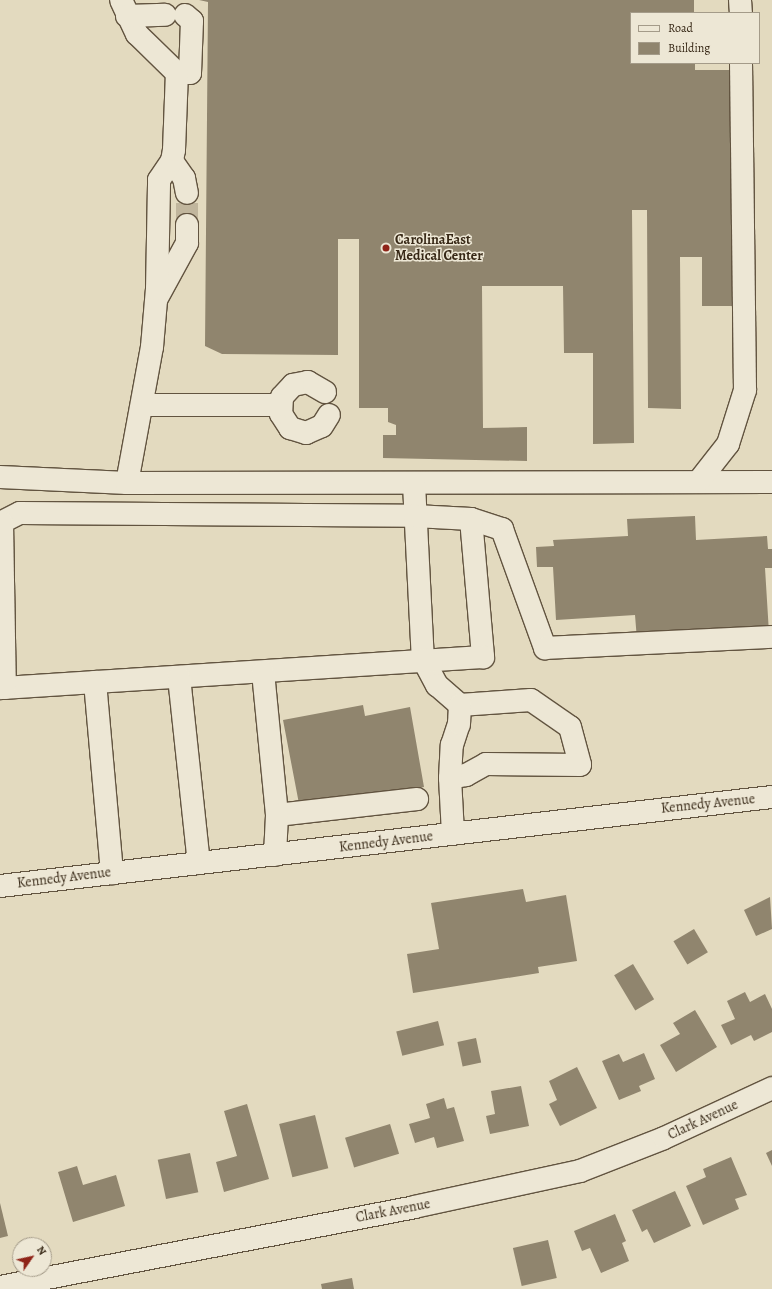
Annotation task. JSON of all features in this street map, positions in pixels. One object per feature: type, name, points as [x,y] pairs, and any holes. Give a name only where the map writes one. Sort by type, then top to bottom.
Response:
[{"type":"street","points":[[740,0],[740,12]]},
{"type":"street","points":[[124,8],[175,15],[192,21],[190,73],[177,73],[137,34],[124,8]]},
{"type":"street","points":[[699,481],[728,444],[745,390],[741,64]]},
{"type":"street","points":[[126,483],[143,405],[156,300],[159,180],[172,161],[177,73]]},
{"type":"street","points":[[172,161],[184,178],[187,193]]},
{"type":"street","points":[[156,300],[188,243],[187,225]]},
{"type":"street","points":[[325,392],[316,384],[300,382],[286,390],[280,405],[284,422],[298,432],[315,431],[322,426],[329,415]]},
{"type":"street","points":[[143,405],[280,405]]},
{"type":"street","points":[[0,477],[126,483],[414,484],[699,481],[772,482]]},
{"type":"street","points":[[414,484],[423,659],[437,685],[460,705],[531,700],[570,727],[580,765],[486,764],[466,775],[450,778]]},
{"type":"street","points":[[472,519],[483,657],[423,659],[263,672],[2,688],[1,523],[20,513],[415,516],[472,519],[502,529],[545,648],[772,637]]},
{"type":"street","points":[[263,672],[278,815],[275,855]]},
{"type":"street","points":[[179,677],[199,863]]},
{"type":"street","points":[[95,682],[112,873]]},
{"type":"street","points":[[452,834],[450,778],[452,745],[459,724],[460,705]]},
{"type":"street","name":"Kennedy Avenue","points":[[0,886],[772,797]]},
{"type":"street","points":[[278,815],[417,799]]},
{"type":"street","name":"Clark Avenue","points":[[0,1287],[414,1207],[580,1171],[664,1138],[772,1088]]},
{"type":"building","points":[[199,0],[694,0],[694,12],[630,12],[630,64],[695,64],[695,70],[732,70],[733,306],[702,306],[702,257],[680,257],[681,409],[648,408],[647,210],[632,210],[634,443],[593,444],[593,353],[564,353],[563,286],[482,286],[483,428],[527,427],[527,461],[383,458],[383,435],[396,435],[396,425],[388,422],[388,408],[359,408],[359,239],[338,239],[338,355],[222,354],[205,346],[208,2]]},
{"type":"building","points":[[695,516],[696,540],[767,536],[768,549],[772,549],[772,568],[765,568],[769,633],[637,640],[635,615],[556,620],[553,567],[537,567],[536,547],[554,546],[553,540],[628,536],[627,519]]},
{"type":"building","points":[[363,705],[365,716],[410,707],[424,787],[300,809],[283,720]]},
{"type":"building","points":[[523,889],[526,902],[566,895],[577,961],[538,967],[539,973],[413,993],[407,954],[439,949],[431,903]]},
{"type":"building","points":[[770,897],[772,929],[756,936],[744,910]]},
{"type":"building","points":[[694,929],[708,952],[687,965],[673,941]]},
{"type":"building","points":[[633,964],[654,999],[635,1010],[614,975]]},
{"type":"building","points":[[745,992],[750,1002],[765,994],[772,1009],[772,1032],[754,1041],[751,1035],[731,1045],[721,1025],[735,1019],[727,1001]]},
{"type":"building","points":[[695,1010],[717,1047],[676,1072],[660,1045],[680,1034],[673,1023]]},
{"type":"building","points":[[438,1021],[444,1045],[402,1056],[396,1031]]},
{"type":"building","points":[[476,1038],[481,1062],[463,1066],[457,1042]]},
{"type":"building","points":[[644,1053],[655,1079],[639,1086],[641,1091],[619,1100],[602,1061],[619,1054],[623,1062]]},
{"type":"building","points":[[577,1067],[597,1108],[560,1126],[549,1104],[557,1100],[549,1081]]},
{"type":"building","points":[[521,1086],[529,1126],[490,1134],[486,1116],[495,1114],[491,1091]]},
{"type":"building","points":[[444,1098],[447,1109],[454,1107],[464,1141],[437,1148],[434,1137],[415,1143],[409,1124],[430,1118],[426,1104]]},
{"type":"building","points":[[247,1104],[269,1179],[224,1192],[216,1162],[237,1156],[224,1111]]},
{"type":"building","points":[[315,1115],[328,1168],[292,1177],[279,1124]]},
{"type":"building","points":[[390,1124],[399,1154],[354,1167],[345,1138]]},
{"type":"building","points":[[772,1150],[772,1166],[766,1153]]},
{"type":"building","points":[[190,1153],[198,1192],[166,1199],[158,1160]]},
{"type":"building","points":[[731,1157],[747,1195],[735,1199],[739,1209],[703,1225],[686,1186],[706,1177],[703,1169]]},
{"type":"building","points":[[77,1166],[83,1185],[116,1175],[125,1206],[73,1222],[58,1172]]},
{"type":"building","points":[[675,1191],[691,1226],[654,1243],[647,1229],[642,1232],[632,1210]]},
{"type":"building","points":[[0,1203],[8,1236],[0,1238]]},
{"type":"building","points":[[615,1214],[626,1241],[622,1243],[629,1261],[601,1273],[590,1248],[582,1251],[574,1231]]},
{"type":"building","points":[[548,1240],[557,1278],[522,1286],[513,1248]]},
{"type":"building","points":[[352,1278],[354,1289],[322,1289],[321,1284]]},
{"type":"tunnel","points":[[187,193],[187,225]]},
{"type":"place","name":"CarolinaEast Medical Center","points":[[386,248]]}]
